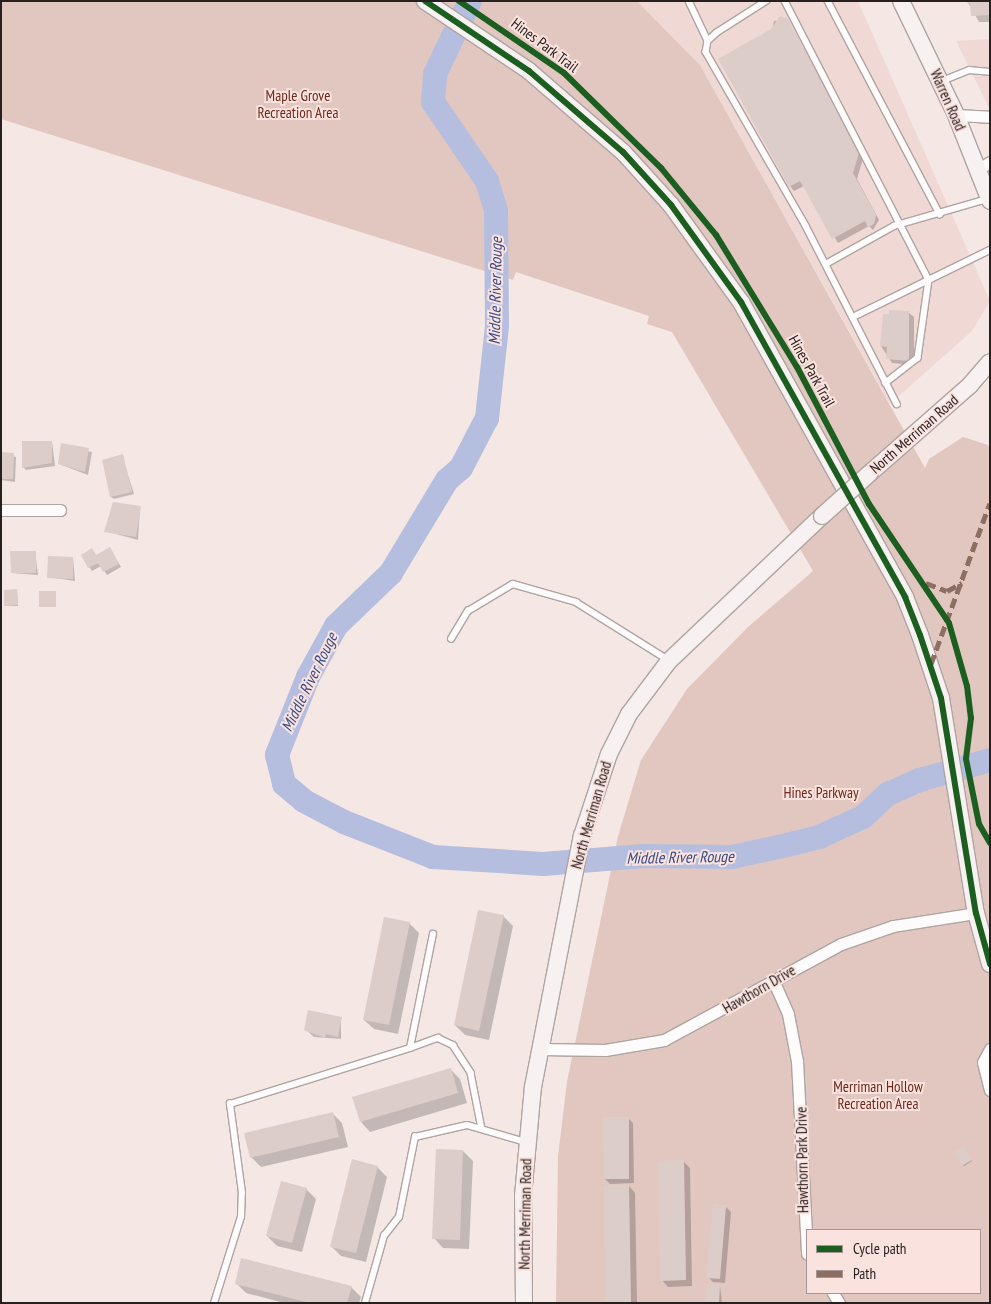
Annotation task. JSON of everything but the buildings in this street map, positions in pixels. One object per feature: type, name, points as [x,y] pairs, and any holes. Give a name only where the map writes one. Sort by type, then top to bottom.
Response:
[{"type":"main road","name":"Warren Road","points":[[901,1],[956,116],[984,166],[989,200]]},
{"type":"main road","points":[[431,5],[486,39],[623,152],[671,205],[741,302],[905,597],[941,698],[976,913],[990,964]]},
{"type":"main road","name":"North Merriman Road","points":[[524,1303],[527,1143],[540,1049],[582,836],[618,734],[669,660],[822,516],[970,385],[990,362]]},
{"type":"street","points":[[956,116],[990,117]]},
{"type":"street","points":[[1,510],[60,510]]},
{"type":"street","name":"Hawthorn Drive","points":[[540,1049],[605,1050],[664,1040],[841,944],[893,926],[976,913]]},
{"type":"street","name":"Hawthorn Park Drive","points":[[773,980],[788,1014],[797,1061],[806,1235]]},
{"type":"street","points":[[990,1049],[984,1062],[990,1090]]},
{"type":"lane","points":[[690,1],[708,41],[706,52],[826,264],[897,404]]},
{"type":"lane","points":[[708,41],[767,1]]},
{"type":"lane","points":[[785,1],[904,224],[929,280],[918,358],[886,383]]},
{"type":"lane","points":[[828,1],[940,214]]},
{"type":"lane","points":[[940,82],[969,70],[990,72]]},
{"type":"lane","points":[[826,264],[904,224],[989,200]]},
{"type":"lane","points":[[853,317],[990,250]]},
{"type":"lane","points":[[451,639],[468,611],[513,584],[576,602],[669,660]]},
{"type":"lane","points":[[410,1048],[433,934]]},
{"type":"lane","points":[[214,1303],[240,1217],[242,1193],[230,1104],[438,1038],[453,1045],[471,1073],[482,1130]]},
{"type":"lane","points":[[365,1303],[384,1236],[399,1217],[415,1137],[467,1126],[527,1143]]},
{"type":"shaded area","points":[[637,1],[858,1],[990,301],[972,331],[890,404],[700,65]]},
{"type":"shaded area","points":[[990,39],[990,110],[956,41]]},
{"type":"green space","name":"Hines Parkway","points":[[1,1],[637,1],[700,65],[925,468],[929,459],[963,437],[988,445],[990,451],[990,1303],[556,1303],[558,1156],[567,1082],[618,836],[641,760],[687,689],[748,627],[813,571],[672,332],[647,324],[649,316],[516,272],[513,280],[1,119]]},
{"type":"waterway","name":"Middle River Rouge","points":[[470,1],[435,74],[433,102],[487,181],[496,211],[497,326],[487,418],[461,468],[447,480],[391,573],[336,626],[308,677],[277,755],[284,784],[304,801],[344,822],[433,857],[543,864],[644,856],[732,857],[783,846],[819,837],[863,817],[888,794],[920,780],[990,760]]},
{"type":"marked path","points":[[931,664],[990,503]]},
{"type":"marked path","points":[[926,583],[947,591],[962,583]]},
{"type":"cycle path","points":[[425,1],[529,71],[623,152],[671,205],[741,302],[905,597],[920,635],[941,698],[976,913],[990,964]]},
{"type":"cycle path","name":"Hines Park Trail","points":[[459,1],[564,73],[661,168],[716,235],[797,367],[869,504],[949,623],[967,686],[971,718],[966,759],[979,824],[990,843]]},
{"type":"park label","name":"Maple Grove Recreation Area","points":[[298,104]]},
{"type":"park label","name":"Merriman Hollow Recreation Area","points":[[878,1094]]}]
